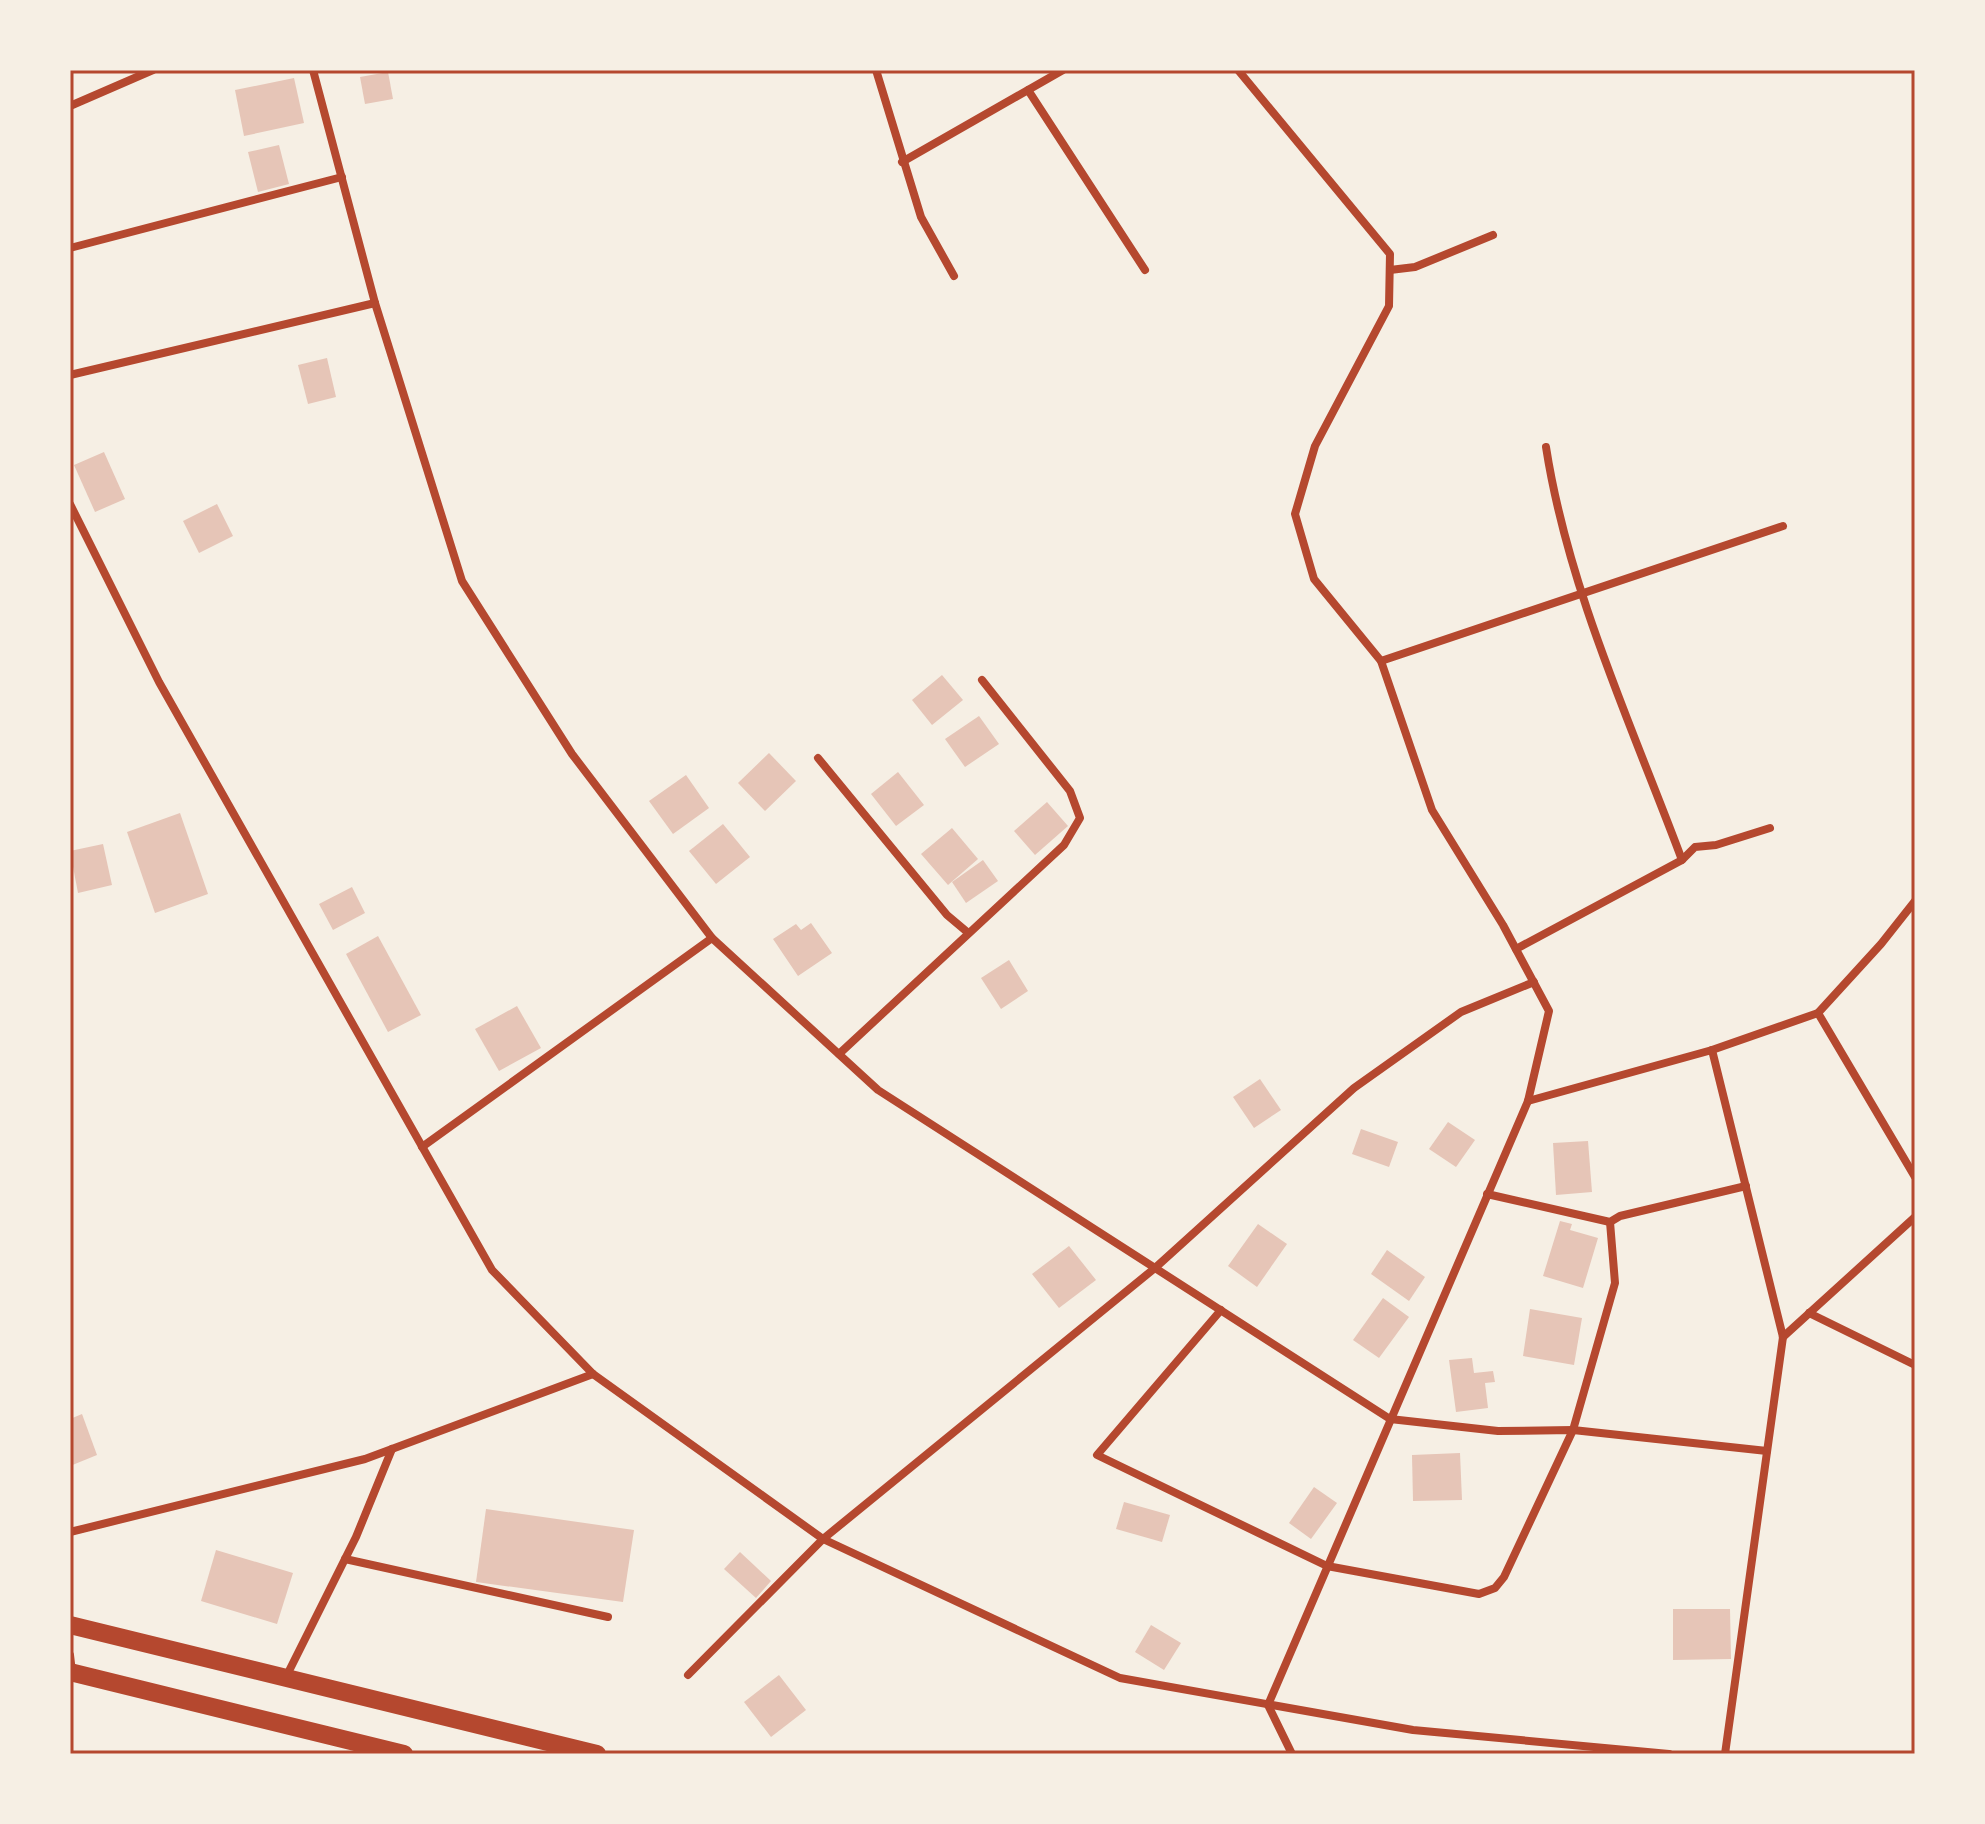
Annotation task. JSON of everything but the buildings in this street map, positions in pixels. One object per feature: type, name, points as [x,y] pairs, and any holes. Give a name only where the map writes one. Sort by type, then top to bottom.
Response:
[{"type":"highway","points":[[70,1625],[597,1754]]},
{"type":"highway","points":[[71,1667],[404,1754]]},
{"type":"street","points":[[70,106],[153,70]]},
{"type":"street","points":[[313,70],[375,303],[462,581],[572,754],[712,938],[878,1090],[1390,1419],[1498,1431],[1573,1430],[1767,1451]]},
{"type":"street","points":[[876,70],[921,217],[954,276]]},
{"type":"street","points":[[902,162],[1063,70]]},
{"type":"street","points":[[1238,70],[1390,254],[1389,306],[1315,446],[1295,514],[1314,579],[1381,661],[1432,810],[1516,949],[1549,1011],[1528,1101],[1268,1705],[1292,1754]]},
{"type":"street","points":[[1028,90],[1145,270]]},
{"type":"street","points":[[70,248],[342,177]]},
{"type":"street","points":[[1390,270],[1415,267],[1493,235]]},
{"type":"street","points":[[70,375],[375,303]]},
{"type":"street","points":[[1546,447],[1553,491],[1584,596],[1682,860]]},
{"type":"street","points":[[70,504],[73,517],[159,682],[492,1270],[593,1374],[823,1539],[1120,1678],[1413,1730],[1669,1754]]},
{"type":"street","points":[[1381,661],[1584,596],[1783,526]]},
{"type":"street","points":[[839,1054],[966,931],[1064,845],[1080,818],[1070,791],[982,680]]},
{"type":"street","points":[[818,758],[947,915],[966,931]]},
{"type":"street","points":[[1516,949],[1682,860],[1695,847],[1716,845],[1770,828]]},
{"type":"street","points":[[1528,1101],[1712,1050],[1818,1013],[1881,944],[1915,901]]},
{"type":"street","points":[[422,1147],[712,938]]},
{"type":"street","points":[[688,1675],[823,1539],[1155,1268],[1354,1088],[1461,1012],[1534,982]]},
{"type":"street","points":[[1818,1013],[1915,1177]]},
{"type":"street","points":[[1712,1050],[1783,1337],[1725,1754]]},
{"type":"street","points":[[1487,1194],[1610,1222],[1620,1216],[1746,1186]]},
{"type":"street","points":[[1783,1337],[1915,1217]]},
{"type":"street","points":[[1221,1310],[1097,1455],[1327,1566],[1479,1594],[1495,1588],[1504,1577],[1573,1430],[1615,1283],[1610,1222]]},
{"type":"street","points":[[1809,1313],[1915,1365]]},
{"type":"street","points":[[70,1532],[365,1459],[593,1374]]},
{"type":"street","points":[[285,1677],[345,1559],[392,1449]]},
{"type":"street","points":[[345,1559],[608,1617]]}]
